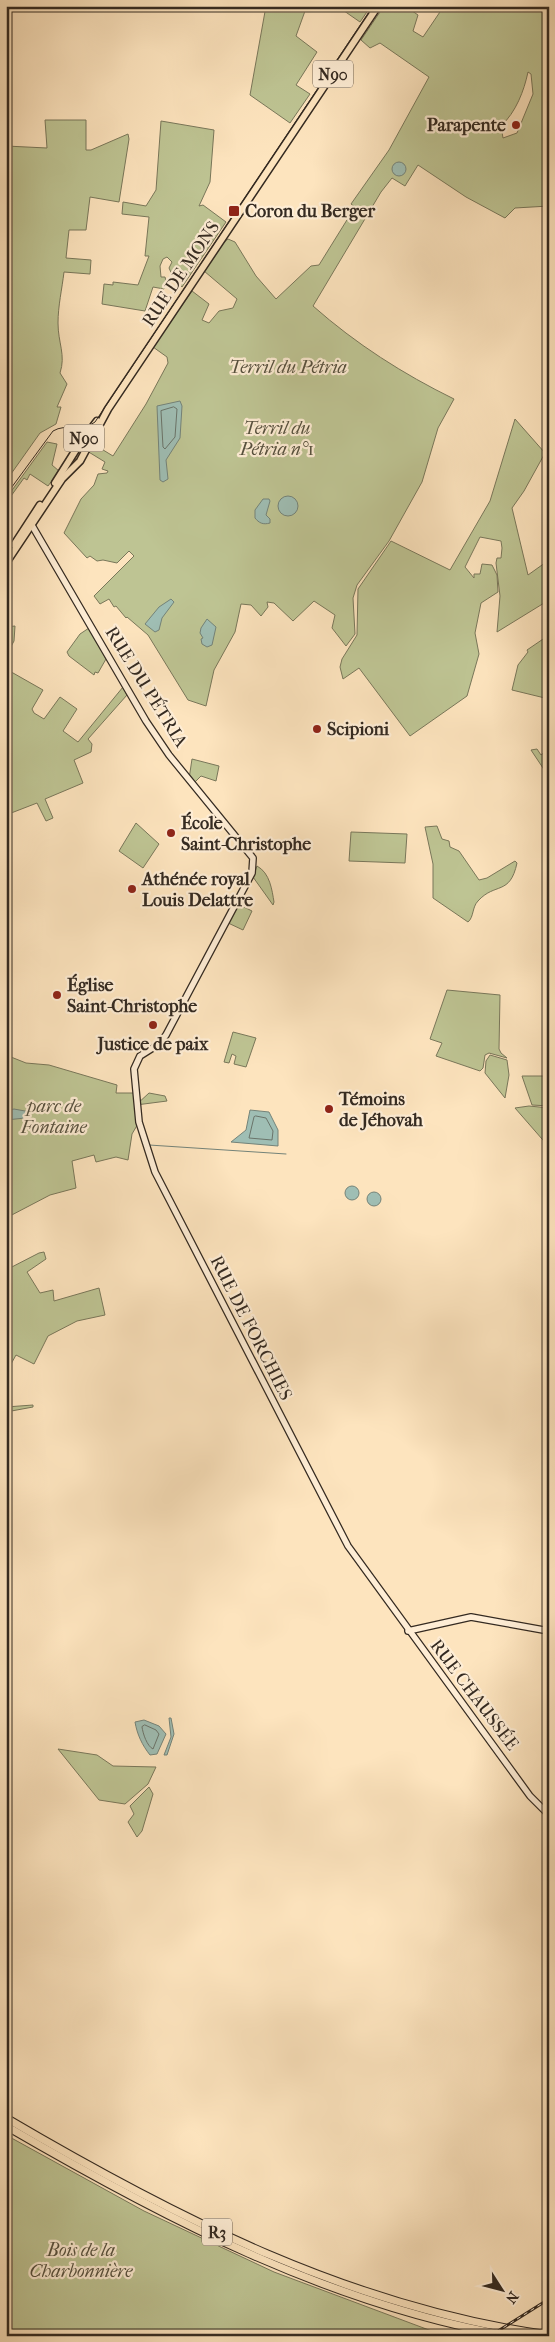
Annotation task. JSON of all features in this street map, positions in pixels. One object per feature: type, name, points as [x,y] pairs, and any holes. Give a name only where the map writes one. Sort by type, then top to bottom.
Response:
[{"type":"highway","name":"R3","points":[[6,2118],[180,2215],[293,2266],[373,2295],[413,2307],[486,2325],[549,2336]]},
{"type":"highway","name":"R3","points":[[6,2126],[151,2207],[284,2269],[371,2302],[510,2336]]},
{"type":"highway","points":[[484,2331],[494,2336]]},
{"type":"main road","name":"RUE DE MONS","points":[[6,556],[62,479],[80,461],[108,409],[378,6]]},
{"type":"main road","name":"RUE DE MONS","points":[[6,564],[31,523]]},
{"type":"main road","name":"RUE DU PÉTRIA","points":[[31,523],[146,721],[169,755],[254,858],[252,873],[164,1038],[140,1056],[134,1067]]},
{"type":"main road","name":"RUE DE FORCHIES","points":[[134,1067],[138,1122],[155,1172],[331,1516],[348,1546],[378,1590]]},
{"type":"main road","name":"RUE CHAUSSÉE","points":[[378,1590],[530,1796],[549,1815]]},
{"type":"main road","points":[[408,1631],[471,1617],[549,1631]]},
{"type":"green space","points":[[266,6],[297,6],[305,11],[296,36],[317,52],[296,85],[310,94],[290,123],[250,95]]},
{"type":"green space","points":[[337,6],[371,6],[360,22]]},
{"type":"green space","name":"Terril du Pétria n°1","points":[[384,6],[405,6],[418,15],[413,31],[423,37],[444,6],[549,6],[549,206],[515,208],[505,218],[466,197],[418,165],[405,186],[392,178],[381,192],[313,306],[380,357],[454,399],[438,428],[422,482],[389,541],[357,585],[353,598],[355,634],[346,646],[332,628],[335,615],[314,601],[293,621],[274,603],[267,602],[268,607],[261,616],[251,605],[241,604],[235,632],[214,670],[206,706],[188,700],[148,635],[126,618],[116,606],[114,607],[109,599],[100,604],[94,596],[134,556],[129,551],[117,563],[103,560],[97,561],[90,556],[87,558],[64,533],[81,499],[94,485],[98,474],[107,473],[108,471],[102,469],[105,462],[87,451],[90,442],[113,456],[146,404],[168,363],[167,357],[153,347],[192,291],[209,304],[202,320],[209,323],[219,311],[233,308],[237,299],[204,271],[223,243],[228,239],[235,242],[256,276],[276,299],[311,266],[319,265],[355,207],[351,204],[389,150],[429,77],[380,43],[370,48],[361,40]],"holes":[[[528,72],[531,74],[533,94],[517,133],[503,138],[501,126],[519,101]]]},
{"type":"green space","points":[[45,120],[86,120],[86,150],[91,150],[128,134],[129,139],[119,202],[90,197],[86,230],[69,230],[66,258],[91,260],[90,274],[64,272],[58,323],[62,355],[60,373],[67,384],[57,407],[61,407],[56,424],[40,433],[6,481],[6,146],[47,148]]},
{"type":"green space","points":[[161,121],[214,130],[210,182],[199,206],[203,205],[226,222],[182,287],[174,279],[169,268],[172,262],[167,257],[163,259],[160,266],[161,277],[165,277],[166,281],[164,289],[153,287],[145,311],[102,304],[104,284],[113,285],[113,282],[138,285],[149,256],[145,256],[149,217],[122,214],[123,202],[146,206],[156,190]]},
{"type":"green space","points":[[515,419],[545,453],[524,491],[512,508],[528,575],[549,560],[549,600],[497,632],[500,596],[496,563],[497,558],[501,558],[501,541],[480,537],[465,567],[474,578],[474,574],[480,574],[482,564],[492,565],[497,575],[498,592],[481,603],[475,633],[479,654],[467,696],[410,736],[359,668],[343,679],[340,667],[342,659],[357,635],[358,589],[391,541],[450,570],[490,501]]},
{"type":"green space","points":[[47,442],[57,444],[52,465],[59,471],[48,486],[30,474],[27,480],[24,478],[6,503],[10,493]]},
{"type":"green space","points":[[15,626],[14,641],[6,656],[6,627]]},
{"type":"green space","points":[[89,628],[106,659],[98,673],[95,672],[94,675],[69,656],[67,652],[80,634]]},
{"type":"green space","points":[[549,635],[549,699],[512,690],[518,665],[528,652],[527,650]]},
{"type":"green space","points":[[6,669],[43,690],[32,709],[34,713],[44,719],[60,697],[77,709],[63,731],[78,742],[123,687],[127,695],[88,739],[92,744],[91,752],[74,760],[83,783],[45,799],[53,818],[46,821],[37,803],[6,815]]},
{"type":"green space","points":[[537,749],[541,755],[546,751],[545,757],[549,762],[549,777],[531,750]]},
{"type":"green space","points":[[192,759],[219,766],[216,781],[201,776],[193,784],[189,779]]},
{"type":"green space","points":[[136,823],[159,844],[143,868],[119,851]]},
{"type":"green space","points":[[437,826],[442,839],[449,841],[450,847],[459,851],[479,880],[487,878],[515,861],[517,863],[514,873],[506,885],[484,895],[478,901],[468,922],[433,898],[433,864],[425,827]]},
{"type":"green space","points":[[351,832],[407,834],[405,863],[349,861]]},
{"type":"green space","points":[[257,866],[268,877],[274,902],[273,905],[253,877]]},
{"type":"green space","points":[[236,903],[252,911],[243,930],[226,922]]},
{"type":"green space","points":[[447,990],[500,995],[499,1049],[507,1058],[489,1053],[485,1055],[483,1068],[480,1071],[436,1056],[442,1043],[430,1039]]},
{"type":"green space","points":[[233,1032],[256,1038],[246,1067],[234,1064],[236,1056],[232,1054],[229,1063],[224,1062]]},
{"type":"green space","name":"parc de Fontaine","points":[[6,1055],[26,1063],[49,1065],[117,1085],[116,1093],[135,1093],[139,1122],[132,1134],[128,1160],[116,1157],[96,1162],[94,1155],[72,1161],[76,1188],[50,1195],[6,1218]]},
{"type":"green space","points":[[490,1055],[507,1060],[509,1075],[505,1098],[485,1073],[486,1061]]},
{"type":"green space","points":[[549,1060],[549,1106],[532,1105],[522,1076],[546,1076],[548,1068],[544,1064]]},
{"type":"green space","points":[[149,1093],[165,1096],[167,1101],[136,1105]]},
{"type":"green space","points":[[529,1106],[549,1108],[549,1147],[515,1108]]},
{"type":"green space","points":[[44,1252],[46,1259],[27,1272],[40,1293],[53,1290],[54,1301],[99,1288],[105,1315],[77,1321],[48,1336],[34,1364],[16,1355],[6,1373],[6,1270]]},
{"type":"green space","points":[[33,1405],[33,1407],[6,1412],[6,1407]]},
{"type":"green space","points":[[58,1749],[97,1755],[113,1766],[156,1767],[148,1784],[125,1804],[99,1800]]},
{"type":"green space","points":[[149,1787],[153,1794],[142,1831],[137,1837],[128,1822],[134,1814],[130,1806]]},
{"type":"green space","name":"Bois de la Charbonnière","points":[[6,2135],[144,2211],[274,2272],[445,2336],[6,2336]]},
{"type":"water","points":[[399,162],[404,164],[406,169],[404,174],[399,176],[394,174],[392,169],[394,164]]},
{"type":"water","points":[[180,401],[182,406],[180,438],[166,460],[168,479],[163,482],[160,480],[157,406]]},
{"type":"water","points":[[288,496],[295,499],[298,506],[295,513],[288,516],[281,513],[278,506],[281,499]]},
{"type":"water","points":[[263,499],[269,499],[270,501],[266,515],[270,519],[270,523],[265,524],[255,518],[255,510]]},
{"type":"water","points":[[171,599],[174,602],[162,618],[159,630],[155,632],[145,624],[159,607]]},
{"type":"water","points":[[207,619],[216,627],[212,645],[207,647],[202,644],[201,639],[203,638],[200,633]]},
{"type":"water","points":[[14,1109],[25,1111],[31,1109],[25,1118],[6,1120],[6,1111]]},
{"type":"water","points":[[250,1110],[269,1112],[278,1130],[278,1146],[231,1142],[246,1130]]},
{"type":"water","points":[[352,1186],[357,1188],[359,1193],[357,1198],[352,1200],[347,1198],[345,1193],[347,1188]]},
{"type":"water","points":[[374,1192],[379,1194],[381,1199],[379,1204],[374,1206],[369,1204],[367,1199],[369,1194]]},
{"type":"water","points":[[169,1718],[171,1718],[174,1734],[167,1755],[164,1755],[171,1737]]},
{"type":"water","points":[[144,1720],[159,1726],[166,1734],[157,1754],[150,1755],[139,1735],[135,1722]]},
{"type":"waterway","points":[[149,1145],[286,1154]]},
{"type":"tram line","points":[[6,495],[53,431],[63,428],[85,427],[95,422],[373,6]]},
{"type":"railway","points":[[490,2336],[549,2299]]},
{"type":"place","name":"Parapente","points":[[516,125]]},
{"type":"place","name":"Coron du Berger","points":[[234,211]]},
{"type":"place","name":"Scipioni","points":[[317,729]]},
{"type":"place","name":"École Saint-Christophe","points":[[171,833]]},
{"type":"place","name":"Athénée royal Louis Delattre","points":[[132,889]]},
{"type":"place","name":"Église Saint-Christophe","points":[[57,995]]},
{"type":"place","name":"Justice de paix","points":[[153,1025]]},
{"type":"place","name":"Témoins de Jéhovah","points":[[329,1109]]},
{"type":"park label","name":"Terril du Pétria","points":[[288,367]]}]
